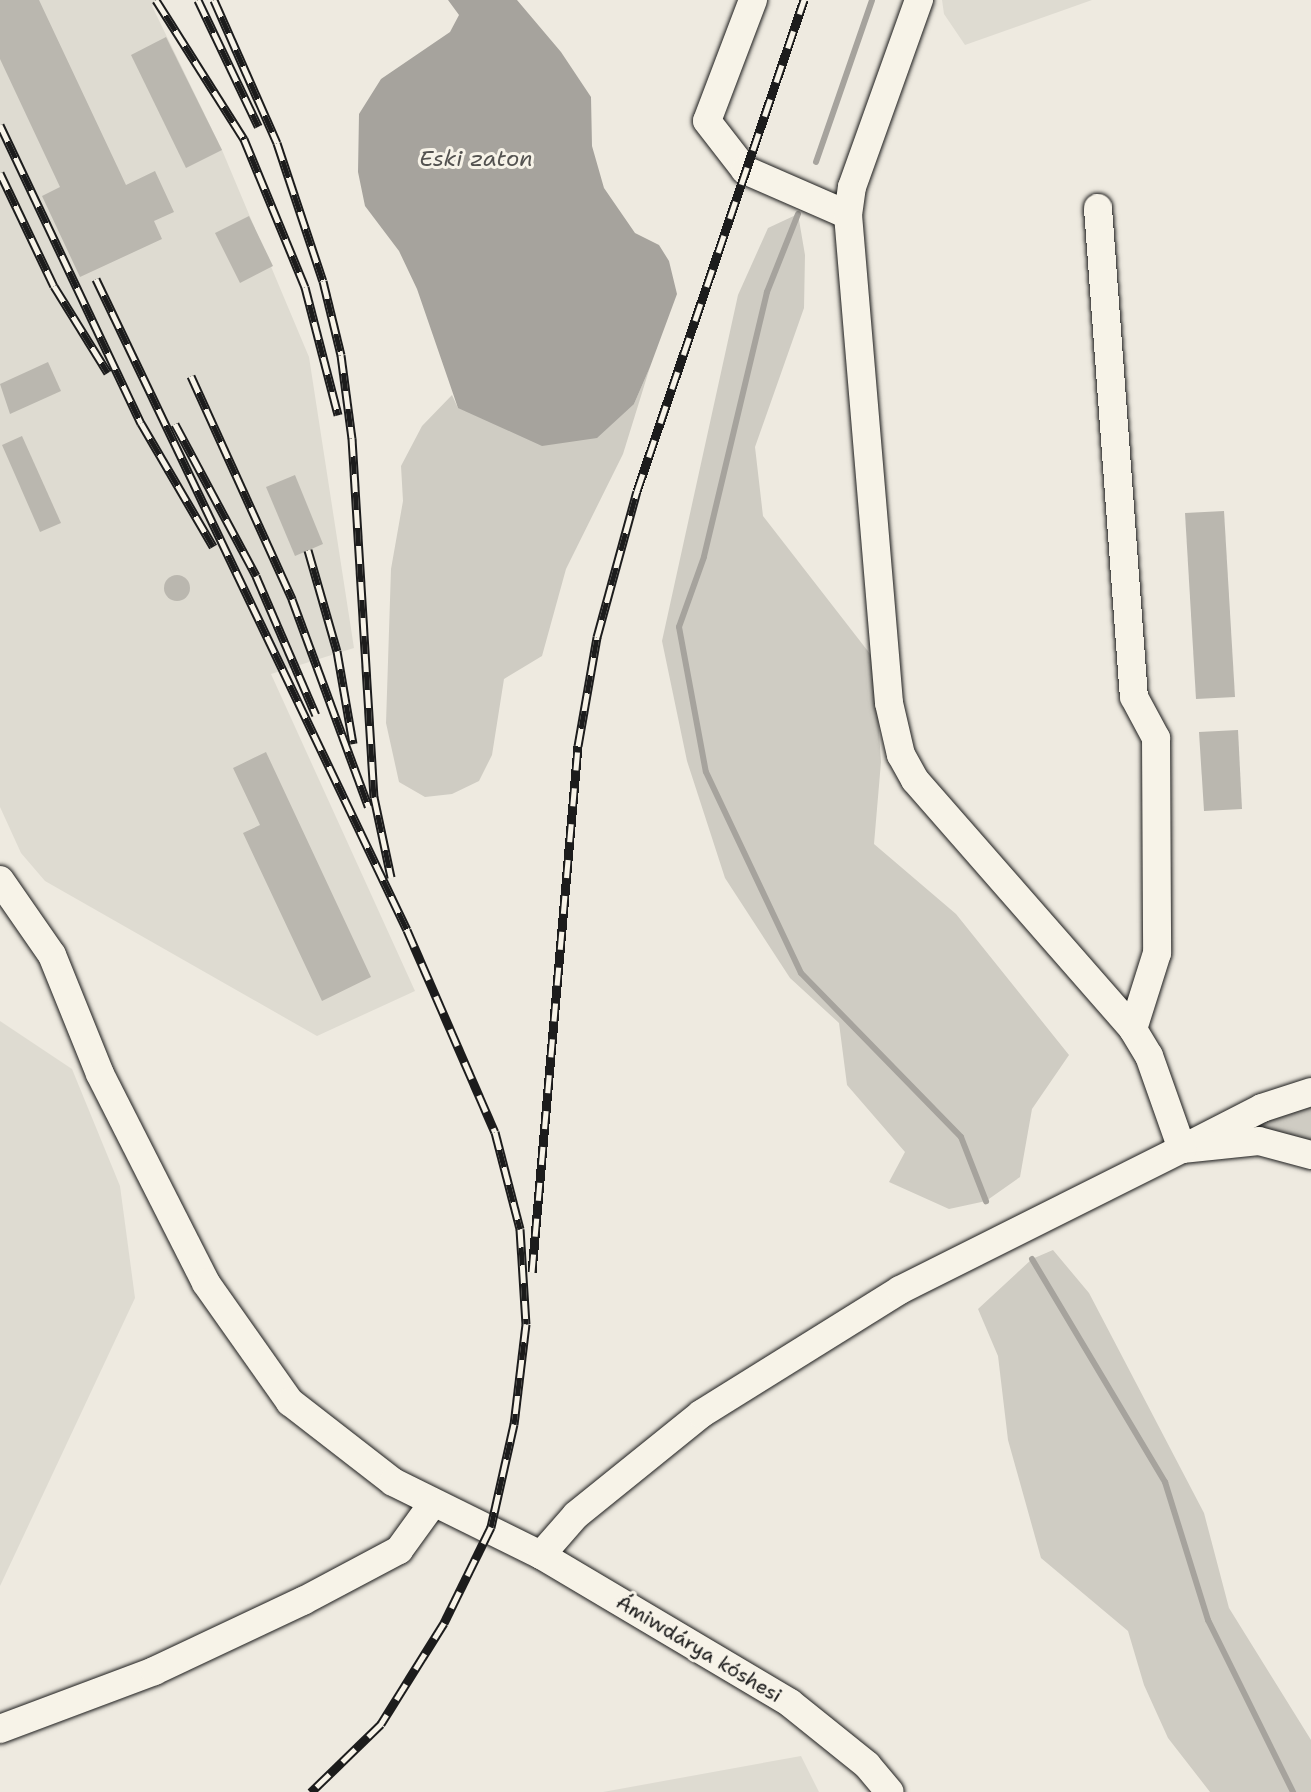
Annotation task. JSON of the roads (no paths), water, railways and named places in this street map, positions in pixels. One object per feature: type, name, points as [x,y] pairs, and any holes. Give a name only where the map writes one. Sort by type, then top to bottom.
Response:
[{"type":"street","points":[[753,0],[707,121],[745,170],[848,215]]},
{"type":"street","points":[[919,0],[852,187],[848,215],[889,703],[901,755],[915,780],[1133,1029],[1182,1149]]},
{"type":"street","points":[[1098,208],[1134,697],[1156,738],[1157,953],[1133,1029]]},
{"type":"street","name":"Ámiwdárya kóshesi","points":[[0,880],[52,955],[100,1074],[206,1283],[290,1402],[351,1453],[433,1503],[491,1527],[541,1555],[790,1703],[867,1765],[890,1792]]},
{"type":"street","points":[[541,1555],[576,1515],[701,1414],[900,1290],[1262,1108],[1311,1092]]},
{"type":"street","points":[[1182,1149],[1259,1141],[1311,1155]]},
{"type":"street","points":[[0,1729],[154,1671],[303,1601],[399,1550],[433,1503]]},
{"type":"water","name":"Eski zaton","points":[[448,0],[517,0],[561,52],[591,97],[592,146],[604,188],[635,233],[659,245],[669,261],[677,294],[650,367],[634,404],[597,438],[542,446],[458,408],[417,289],[399,251],[365,206],[358,172],[359,114],[381,79],[450,32],[459,15]]},
{"type":"waterway","points":[[816,162],[872,0]]},
{"type":"waterway","points":[[798,214],[767,292],[704,557],[679,627],[706,772],[801,973],[961,1137],[986,1201]]},
{"type":"waterway","points":[[1032,1259],[1165,1482],[1208,1620],[1293,1792]]},
{"type":"railway","points":[[156,0],[244,139],[305,287],[338,415]]},
{"type":"railway","points":[[198,0],[258,126]]},
{"type":"railway","points":[[214,0],[277,143],[323,281],[341,355],[352,438],[374,797],[391,877]]},
{"type":"railway","points":[[532,1272],[578,746],[597,637],[637,491],[804,0]]},
{"type":"railway","points":[[0,125],[141,423],[213,546]]},
{"type":"railway","points":[[0,173],[54,286],[108,373]]},
{"type":"railway","points":[[96,279],[407,930],[495,1132],[520,1229],[526,1324],[514,1424],[491,1527],[444,1623],[381,1724],[311,1792]]},
{"type":"railway","points":[[191,376],[292,599],[368,806]]},
{"type":"railway","points":[[175,424],[256,576],[316,715]]},
{"type":"railway","points":[[308,550],[337,651],[353,744]]}]
